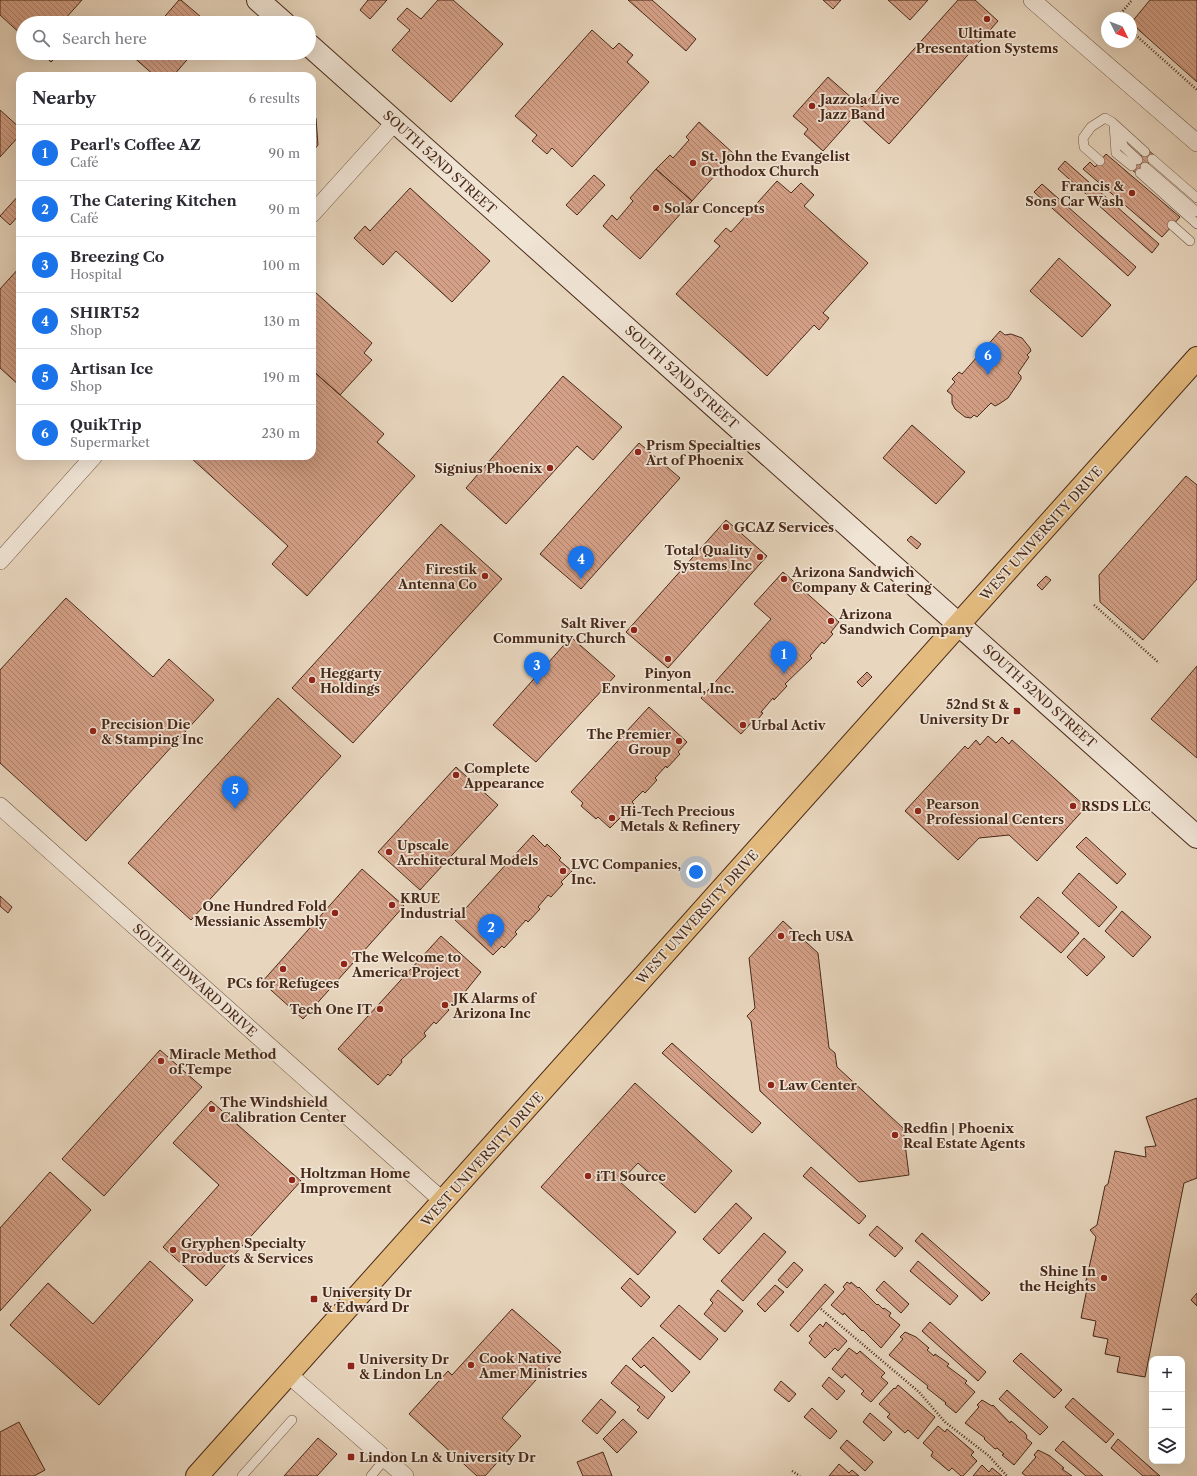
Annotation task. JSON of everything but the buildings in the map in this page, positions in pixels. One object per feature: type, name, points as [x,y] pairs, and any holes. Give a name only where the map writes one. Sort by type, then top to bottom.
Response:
[{"type":"main road","points":[[258,0],[276,16]]},
{"type":"main road","name":"SOUTH 52ND STREET","points":[[316,51],[1197,837]]},
{"type":"main road","name":"WEST UNIVERSITY DRIVE","points":[[197,1476],[444,1202],[1197,358]]},
{"type":"street","points":[[1034,0],[1197,144]]},
{"type":"street","points":[[316,210],[395,122]]},
{"type":"street","points":[[0,560],[90,460]]},
{"type":"street","name":"SOUTH EDWARD DRIVE","points":[[0,806],[444,1202]]},
{"type":"street","points":[[289,1375],[405,1476]]},
{"type":"lane","points":[[1100,161],[1084,147],[1084,138],[1091,127],[1101,119],[1108,120],[1114,124],[1144,152]]},
{"type":"lane","points":[[1114,124],[1116,153],[1135,163]]},
{"type":"lane","points":[[1152,159],[1197,198]]},
{"type":"lane","points":[[1197,212],[1143,170],[1197,224]]},
{"type":"lane","points":[[1172,225],[1190,240]]},
{"type":"lane","points":[[242,1476],[292,1420]]},
{"type":"lane","points":[[371,1476],[385,1459]]},
{"type":"path","points":[[1122,12],[1132,0]]},
{"type":"path","points":[[1137,36],[1197,90]]},
{"type":"path","points":[[1094,604],[1159,663]]},
{"type":"path","points":[[821,1309],[919,1392],[945,1422],[989,1456],[1007,1476]]},
{"type":"path","points":[[792,1471],[800,1476]]},
{"type":"place","name":"Ultimate Presentation Systems","points":[[987,19]]},
{"type":"place","name":"Jazzola Live Jazz Band","points":[[812,106]]},
{"type":"place","name":"St. John the Evangelist Orthodox Church","points":[[693,163]]},
{"type":"place","name":"Francis & Sons Car Wash","points":[[1132,193]]},
{"type":"place","name":"Solar Concepts","points":[[656,208]]},
{"type":"place","name":"QuikTrip","points":[[988,375]]},
{"type":"place","name":"Prism Specialties Art of Phoenix","points":[[638,452]]},
{"type":"place","name":"Signius Phoenix","points":[[550,468]]},
{"type":"place","name":"GCAZ Services","points":[[726,527]]},
{"type":"place","name":"Total Quality Systems Inc","points":[[760,557]]},
{"type":"place","name":"Firestik Antenna Co","points":[[485,576]]},
{"type":"place","name":"SHIRT52","points":[[581,579]]},
{"type":"place","name":"Arizona Sandwich Company & Catering","points":[[784,579]]},
{"type":"place","name":"Arizona Sandwich Company","points":[[831,621]]},
{"type":"place","name":"Salt River Community Church","points":[[634,630]]},
{"type":"place","name":"Pinyon Environmental, Inc.","points":[[668,659]]},
{"type":"place","name":"Pearl's Coffee AZ","points":[[784,674]]},
{"type":"place","name":"Heggarty Holdings","points":[[312,680]]},
{"type":"place","name":"Breezing Co","points":[[537,685]]},
{"type":"place","name":"52nd St & University Dr","points":[[1017,711]]},
{"type":"place","name":"Urbal Activ","points":[[743,725]]},
{"type":"place","name":"Precision Die & Stamping Inc","points":[[93,731]]},
{"type":"place","name":"The Premier Group","points":[[679,741]]},
{"type":"place","name":"Complete Appearance","points":[[456,775]]},
{"type":"place","name":"RSDS LLC","points":[[1073,806]]},
{"type":"place","name":"Artisan Ice","points":[[235,809]]},
{"type":"place","name":"Pearson Professional Centers","points":[[918,811]]},
{"type":"place","name":"Hi-Tech Precious Metals & Refinery","points":[[612,818]]},
{"type":"place","name":"Upscale Architectural Models","points":[[389,852]]},
{"type":"place","name":"LVC Companies, Inc.","points":[[563,871]]},
{"type":"place","name":"KRUE Industrial","points":[[392,905]]},
{"type":"place","name":"One Hundred Fold Messianic Assembly","points":[[335,913]]},
{"type":"place","name":"Tech USA","points":[[781,936]]},
{"type":"place","name":"The Catering Kitchen","points":[[491,947]]},
{"type":"place","name":"The Welcome to America Project","points":[[344,964]]},
{"type":"place","name":"PCs for Refugees","points":[[283,969]]},
{"type":"place","name":"JK Alarms of Arizona Inc","points":[[445,1005]]},
{"type":"place","name":"Tech One IT","points":[[380,1009]]},
{"type":"place","name":"Miracle Method of Tempe","points":[[161,1061]]},
{"type":"place","name":"Law Center","points":[[771,1085]]},
{"type":"place","name":"The Windshield Calibration Center","points":[[212,1109]]},
{"type":"place","name":"Redfin | Phoenix Real Estate Agents","points":[[895,1135]]},
{"type":"place","name":"iT1 Source","points":[[588,1176]]},
{"type":"place","name":"Holtzman Home Improvement","points":[[292,1180]]},
{"type":"place","name":"Gryphen Specialty Products & Services","points":[[173,1250]]},
{"type":"place","name":"Shine In the Heights","points":[[1104,1278]]},
{"type":"place","name":"University Dr & Edward Dr","points":[[314,1299]]},
{"type":"place","name":"Cook Native Amer Ministries","points":[[471,1365]]},
{"type":"place","name":"University Dr & Lindon Ln","points":[[351,1366]]},
{"type":"place","name":"Lindon Ln & University Dr","points":[[351,1457]]}]
